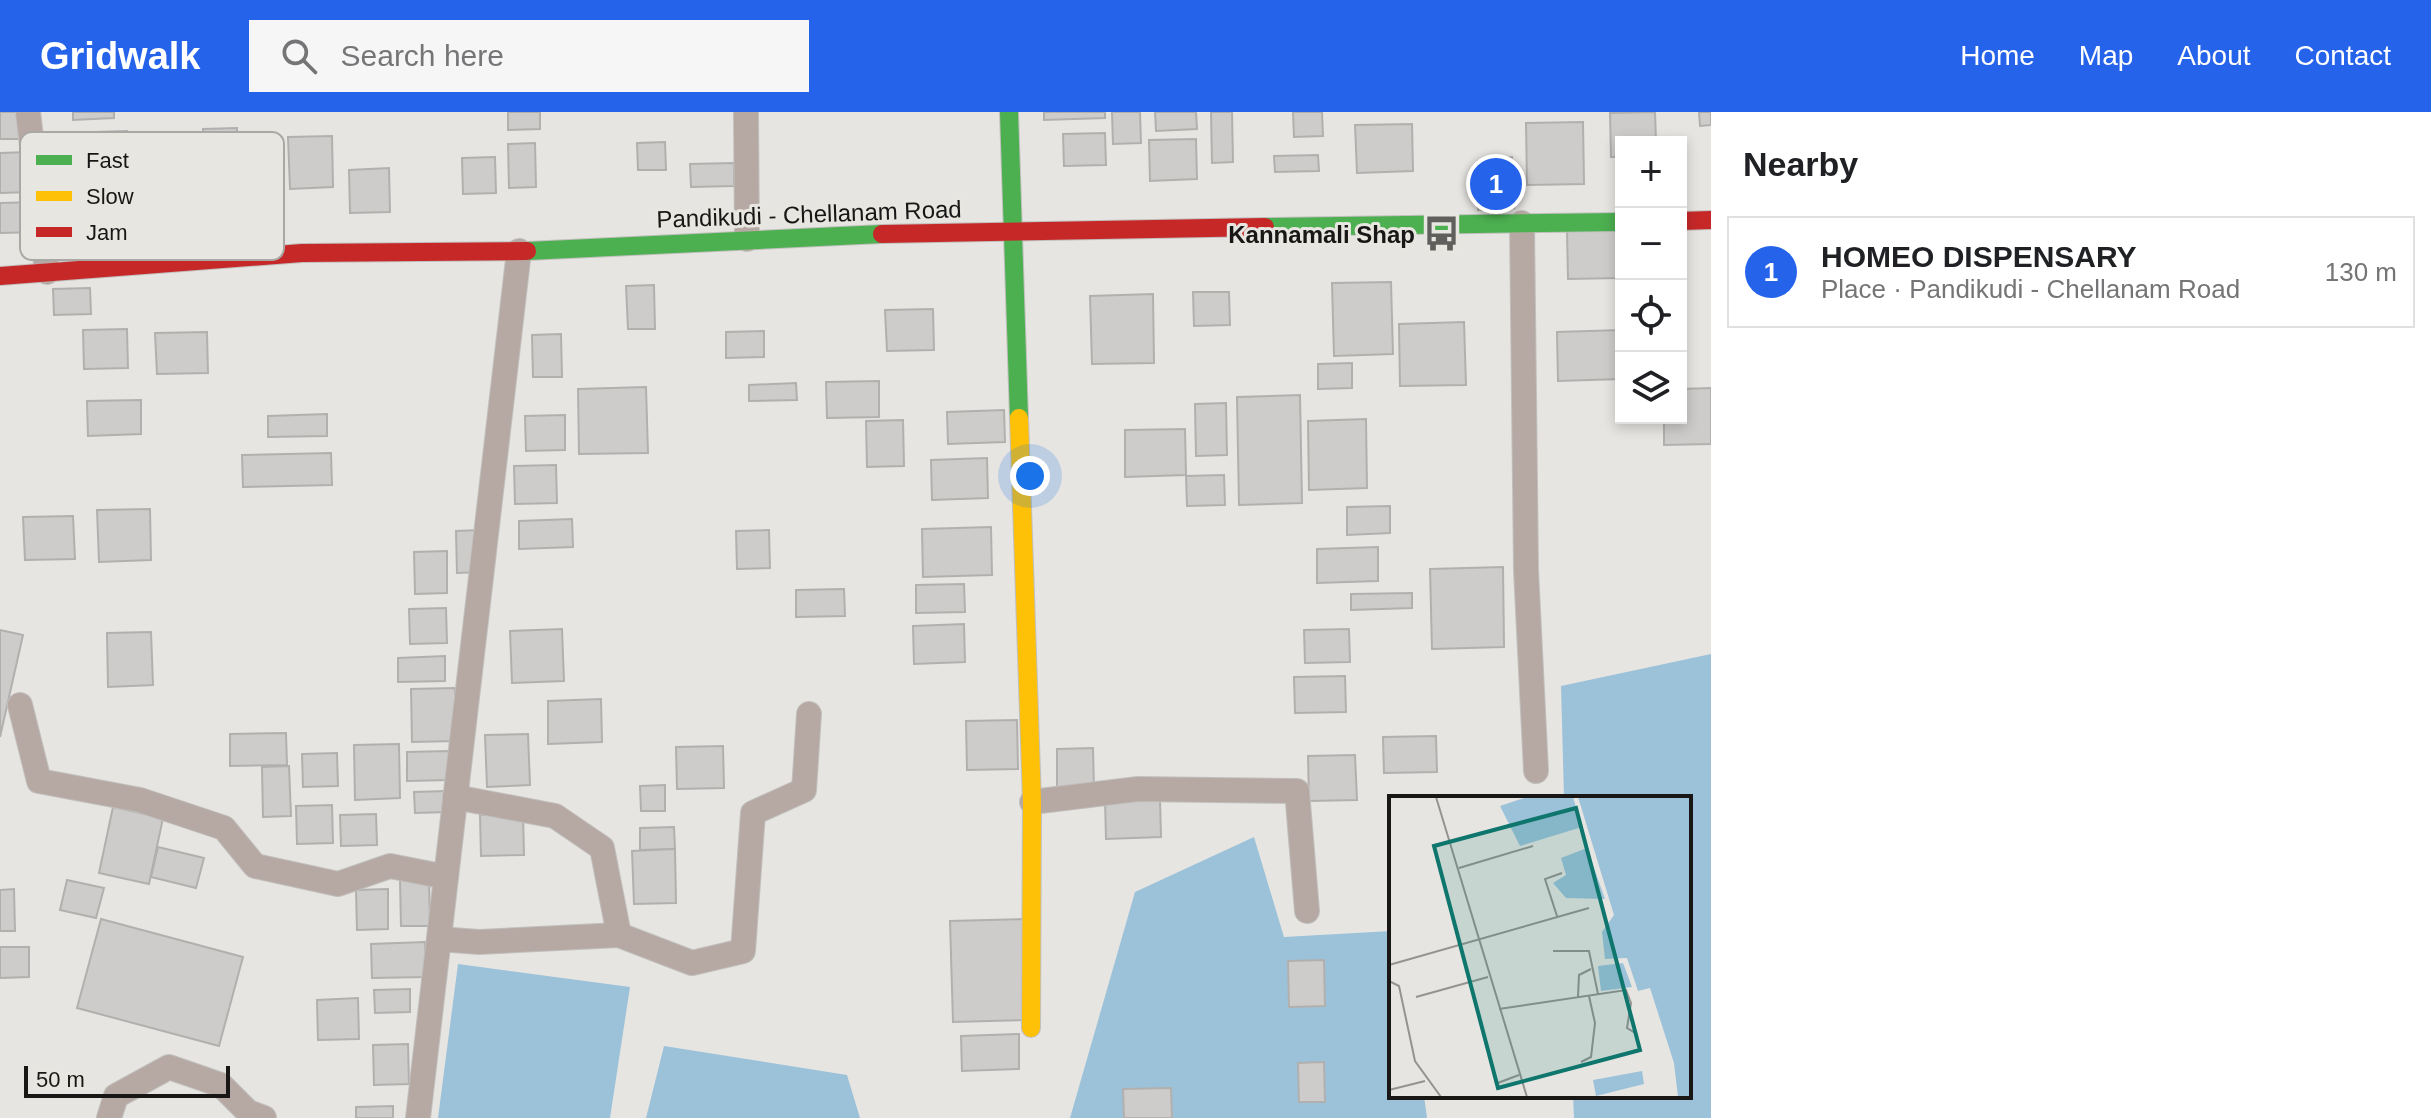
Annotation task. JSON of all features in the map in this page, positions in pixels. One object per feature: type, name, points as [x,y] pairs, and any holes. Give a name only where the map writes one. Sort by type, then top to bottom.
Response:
[{"type":"main road","points":[[1009,112],[1032,802],[1031,1028]]},
{"type":"main road","points":[[1687,221],[1711,220]]},
{"type":"main road","name":"Pandikudi - Chellanam Road","points":[[284,254],[519,251],[1011,230],[1615,222]]},
{"type":"main road","name":"Pandikudi - Chellanam Road","points":[[0,276],[208,260]]},
{"type":"street","points":[[28,112],[30,132]]},
{"type":"street","points":[[746,112],[747,239]]},
{"type":"street","points":[[1522,223],[1526,570],[1536,771]]},
{"type":"street","points":[[418,1118],[519,251]]},
{"type":"street","points":[[46,260],[47,272]]},
{"type":"street","points":[[20,705],[39,781],[140,800],[224,828],[255,866],[338,884],[390,866],[446,877]]},
{"type":"street","points":[[439,939],[479,942],[619,935],[692,963],[743,951],[753,813],[804,790],[809,714]]},
{"type":"street","points":[[1032,802],[1138,789],[1297,791],[1307,911]]},
{"type":"street","points":[[455,797],[555,816],[602,848],[619,935]]},
{"type":"street","points":[[109,1118],[116,1096],[169,1067],[221,1085],[248,1112],[264,1118]]},
{"type":"water","points":[[1711,654],[1711,1118],[1574,1118],[1573,1098],[1691,1098],[1691,796],[1564,796],[1561,686]]},
{"type":"water","points":[[1254,837],[1284,937],[1389,931],[1389,1098],[1424,1098],[1427,1118],[1070,1118],[1135,892]]},
{"type":"water","points":[[458,964],[630,987],[610,1118],[438,1118]]},
{"type":"water","points":[[664,1046],[847,1075],[860,1118],[646,1118]]},
{"type":"building","points":[[0,112],[20,112],[20,139],[0,139]]},
{"type":"building","points":[[73,112],[114,112],[114,118],[73,120]]},
{"type":"building","points":[[508,112],[540,112],[540,129],[508,130]]},
{"type":"building","points":[[1044,112],[1105,112],[1105,118],[1044,120]]},
{"type":"building","points":[[1112,112],[1140,112],[1141,143],[1113,144]]},
{"type":"building","points":[[1155,112],[1196,112],[1197,129],[1156,131]]},
{"type":"building","points":[[1211,112],[1232,112],[1233,162],[1212,163]]},
{"type":"building","points":[[1293,112],[1322,112],[1323,136],[1294,137]]},
{"type":"building","points":[[1655,112],[1656,136],[1615,136],[1615,157],[1611,157],[1610,113]]},
{"type":"building","points":[[1699,112],[1711,112],[1711,125],[1700,126]]},
{"type":"building","points":[[1583,122],[1584,184],[1527,185],[1526,123]]},
{"type":"building","points":[[1412,124],[1413,171],[1357,173],[1355,125]]},
{"type":"building","points":[[237,128],[237,132],[203,132],[203,129]]},
{"type":"building","points":[[1105,133],[1106,165],[1064,166],[1063,134]]},
{"type":"building","points":[[332,136],[333,187],[290,189],[288,137]]},
{"type":"building","points":[[1196,139],[1197,179],[1150,181],[1149,140]]},
{"type":"building","points":[[665,142],[666,170],[638,170],[637,143]]},
{"type":"building","points":[[535,143],[536,187],[509,188],[508,144]]},
{"type":"building","points":[[20,152],[20,192],[0,193],[0,153]]},
{"type":"building","points":[[1318,155],[1319,171],[1275,172],[1274,156]]},
{"type":"building","points":[[495,157],[496,193],[463,194],[462,158]]},
{"type":"building","points":[[1512,157],[1514,208],[1478,210],[1478,161]]},
{"type":"building","points":[[734,163],[734,186],[691,187],[690,164]]},
{"type":"building","points":[[389,168],[390,212],[350,213],[349,170]]},
{"type":"building","points":[[20,202],[20,232],[0,233],[0,203]]},
{"type":"building","points":[[1615,228],[1615,278],[1568,279],[1567,230]]},
{"type":"building","points":[[1391,282],[1393,354],[1334,356],[1332,283]]},
{"type":"building","points":[[654,285],[655,329],[628,329],[626,286]]},
{"type":"building","points":[[90,288],[91,314],[54,315],[53,289]]},
{"type":"building","points":[[1193,292],[1229,292],[1230,325],[1194,326]]},
{"type":"building","points":[[1153,294],[1154,363],[1092,364],[1090,296]]},
{"type":"building","points":[[933,309],[934,350],[887,351],[885,310]]},
{"type":"building","points":[[1464,322],[1466,385],[1400,386],[1399,324]]},
{"type":"building","points":[[127,329],[128,368],[84,369],[83,330]]},
{"type":"building","points":[[1615,330],[1615,379],[1558,381],[1557,332]]},
{"type":"building","points":[[764,331],[764,357],[726,358],[726,332]]},
{"type":"building","points":[[207,332],[208,373],[157,374],[155,333]]},
{"type":"building","points":[[561,334],[562,377],[533,377],[532,335]]},
{"type":"building","points":[[1352,363],[1352,388],[1318,389],[1318,364]]},
{"type":"building","points":[[879,381],[879,417],[827,418],[826,382]]},
{"type":"building","points":[[796,383],[797,400],[749,401],[749,385]]},
{"type":"building","points":[[646,387],[648,453],[579,454],[578,389]]},
{"type":"building","points":[[1711,388],[1711,444],[1664,445],[1664,424],[1687,424],[1687,389]]},
{"type":"building","points":[[1300,395],[1302,503],[1239,505],[1237,397]]},
{"type":"building","points":[[141,400],[141,434],[88,436],[87,401]]},
{"type":"building","points":[[1226,403],[1227,455],[1196,456],[1195,404]]},
{"type":"building","points":[[1004,410],[1005,442],[948,444],[947,412]]},
{"type":"building","points":[[327,414],[327,436],[268,437],[268,416]]},
{"type":"building","points":[[565,415],[565,450],[526,451],[525,416]]},
{"type":"building","points":[[1366,419],[1367,488],[1309,490],[1308,421]]},
{"type":"building","points":[[903,420],[904,466],[867,467],[866,421]]},
{"type":"building","points":[[1185,429],[1186,475],[1125,477],[1125,430]]},
{"type":"building","points":[[331,453],[332,485],[243,487],[242,455]]},
{"type":"building","points":[[987,458],[988,498],[932,500],[931,460]]},
{"type":"building","points":[[556,465],[557,503],[515,504],[514,466]]},
{"type":"building","points":[[1224,475],[1225,505],[1187,506],[1186,476]]},
{"type":"building","points":[[1390,506],[1390,533],[1347,535],[1347,507]]},
{"type":"building","points":[[150,509],[151,560],[99,562],[97,510]]},
{"type":"building","points":[[73,516],[75,559],[25,560],[23,517]]},
{"type":"building","points":[[572,519],[573,547],[519,549],[519,521]]},
{"type":"building","points":[[991,527],[992,575],[923,577],[922,529]]},
{"type":"building","points":[[480,530],[481,572],[457,573],[456,531]]},
{"type":"building","points":[[769,530],[770,568],[737,569],[736,531]]},
{"type":"building","points":[[1378,547],[1378,581],[1317,583],[1317,549]]},
{"type":"building","points":[[447,551],[447,593],[415,594],[414,552]]},
{"type":"building","points":[[1503,567],[1504,647],[1432,649],[1430,569]]},
{"type":"building","points":[[964,584],[965,612],[916,613],[916,585]]},
{"type":"building","points":[[844,589],[845,616],[796,617],[796,590]]},
{"type":"building","points":[[1412,593],[1412,608],[1351,610],[1351,594]]},
{"type":"building","points":[[446,608],[447,643],[410,644],[409,609]]},
{"type":"building","points":[[964,624],[965,662],[914,664],[913,626]]},
{"type":"building","points":[[562,629],[564,681],[512,683],[510,631]]},
{"type":"building","points":[[1349,629],[1350,662],[1305,663],[1304,630]]},
{"type":"building","points":[[0,630],[23,635],[0,737]]},
{"type":"building","points":[[151,632],[153,685],[108,687],[107,633]]},
{"type":"building","points":[[445,656],[445,681],[398,682],[398,658]]},
{"type":"building","points":[[1345,676],[1346,712],[1295,713],[1294,677]]},
{"type":"building","points":[[455,688],[456,741],[412,742],[411,689]]},
{"type":"building","points":[[601,699],[602,742],[548,744],[548,701]]},
{"type":"building","points":[[1017,720],[1018,769],[967,770],[966,721]]},
{"type":"building","points":[[286,733],[287,765],[230,766],[230,734]]},
{"type":"building","points":[[528,734],[530,785],[487,787],[485,735]]},
{"type":"building","points":[[1436,736],[1437,772],[1384,773],[1383,737]]},
{"type":"building","points":[[399,744],[400,798],[355,800],[354,745]]},
{"type":"building","points":[[723,746],[724,788],[677,789],[676,747]]},
{"type":"building","points":[[1093,748],[1094,789],[1057,790],[1057,749]]},
{"type":"building","points":[[449,751],[450,780],[407,781],[407,752]]},
{"type":"building","points":[[337,753],[338,786],[303,787],[302,754]]},
{"type":"building","points":[[1355,755],[1357,800],[1309,801],[1308,756]]},
{"type":"building","points":[[289,766],[291,816],[263,817],[262,767]]},
{"type":"building","points":[[665,785],[665,811],[641,811],[640,786]]},
{"type":"building","points":[[447,791],[448,812],[415,813],[414,792]]},
{"type":"building","points":[[1160,800],[1161,837],[1106,839],[1105,801]]},
{"type":"building","points":[[332,805],[333,843],[297,844],[296,806]]},
{"type":"building","points":[[113,807],[163,818],[149,884],[99,873]]},
{"type":"building","points":[[376,814],[377,845],[341,846],[340,815]]},
{"type":"building","points":[[523,814],[524,855],[481,856],[480,815]]},
{"type":"building","points":[[674,827],[675,849],[640,850],[640,828]]},
{"type":"building","points":[[158,847],[204,858],[196,888],[151,877]]},
{"type":"building","points":[[675,849],[676,903],[634,904],[632,851]]},
{"type":"building","points":[[429,878],[430,926],[401,926],[400,879]]},
{"type":"building","points":[[67,880],[104,888],[96,918],[60,910]]},
{"type":"building","points":[[14,889],[15,931],[0,931],[0,890]]},
{"type":"building","points":[[388,889],[388,929],[357,930],[356,890]]},
{"type":"building","points":[[101,919],[243,957],[219,1046],[77,1008]]},
{"type":"building","points":[[1025,919],[1027,1020],[953,1022],[950,921]]},
{"type":"building","points":[[425,942],[426,977],[372,978],[371,944]]},
{"type":"building","points":[[0,947],[29,947],[29,977],[0,978]]},
{"type":"building","points":[[1324,960],[1325,1006],[1289,1007],[1288,961]]},
{"type":"building","points":[[410,989],[410,1012],[375,1013],[374,990]]},
{"type":"building","points":[[358,998],[359,1039],[318,1040],[317,1000]]},
{"type":"building","points":[[1019,1034],[1019,1069],[962,1071],[961,1036]]},
{"type":"building","points":[[408,1044],[409,1084],[374,1085],[373,1045]]},
{"type":"building","points":[[1324,1062],[1325,1102],[1299,1102],[1298,1063]]},
{"type":"building","points":[[1171,1088],[1172,1118],[1124,1118],[1123,1089]]},
{"type":"building","points":[[393,1106],[393,1118],[356,1118],[356,1107]]},
{"type":"traffic: fast","points":[[1009,112],[1019,418]]},
{"type":"traffic: fast","points":[[1265,227],[1615,222]]},
{"type":"traffic: fast","points":[[527,251],[882,234]]},
{"type":"traffic: slow","points":[[1019,418],[1032,802],[1031,1028]]},
{"type":"traffic: jam","points":[[1687,221],[1711,220]]},
{"type":"traffic: jam","points":[[882,234],[1265,227]]},
{"type":"traffic: jam","points":[[284,254],[527,251]]},
{"type":"traffic: jam","points":[[0,276],[210,260]]},
{"type":"place","name":"HOMEO DISPENSARY","points":[[1496,184]]},
{"type":"place","name":"Kannamali Shap","points":[[1441,234]]}]
